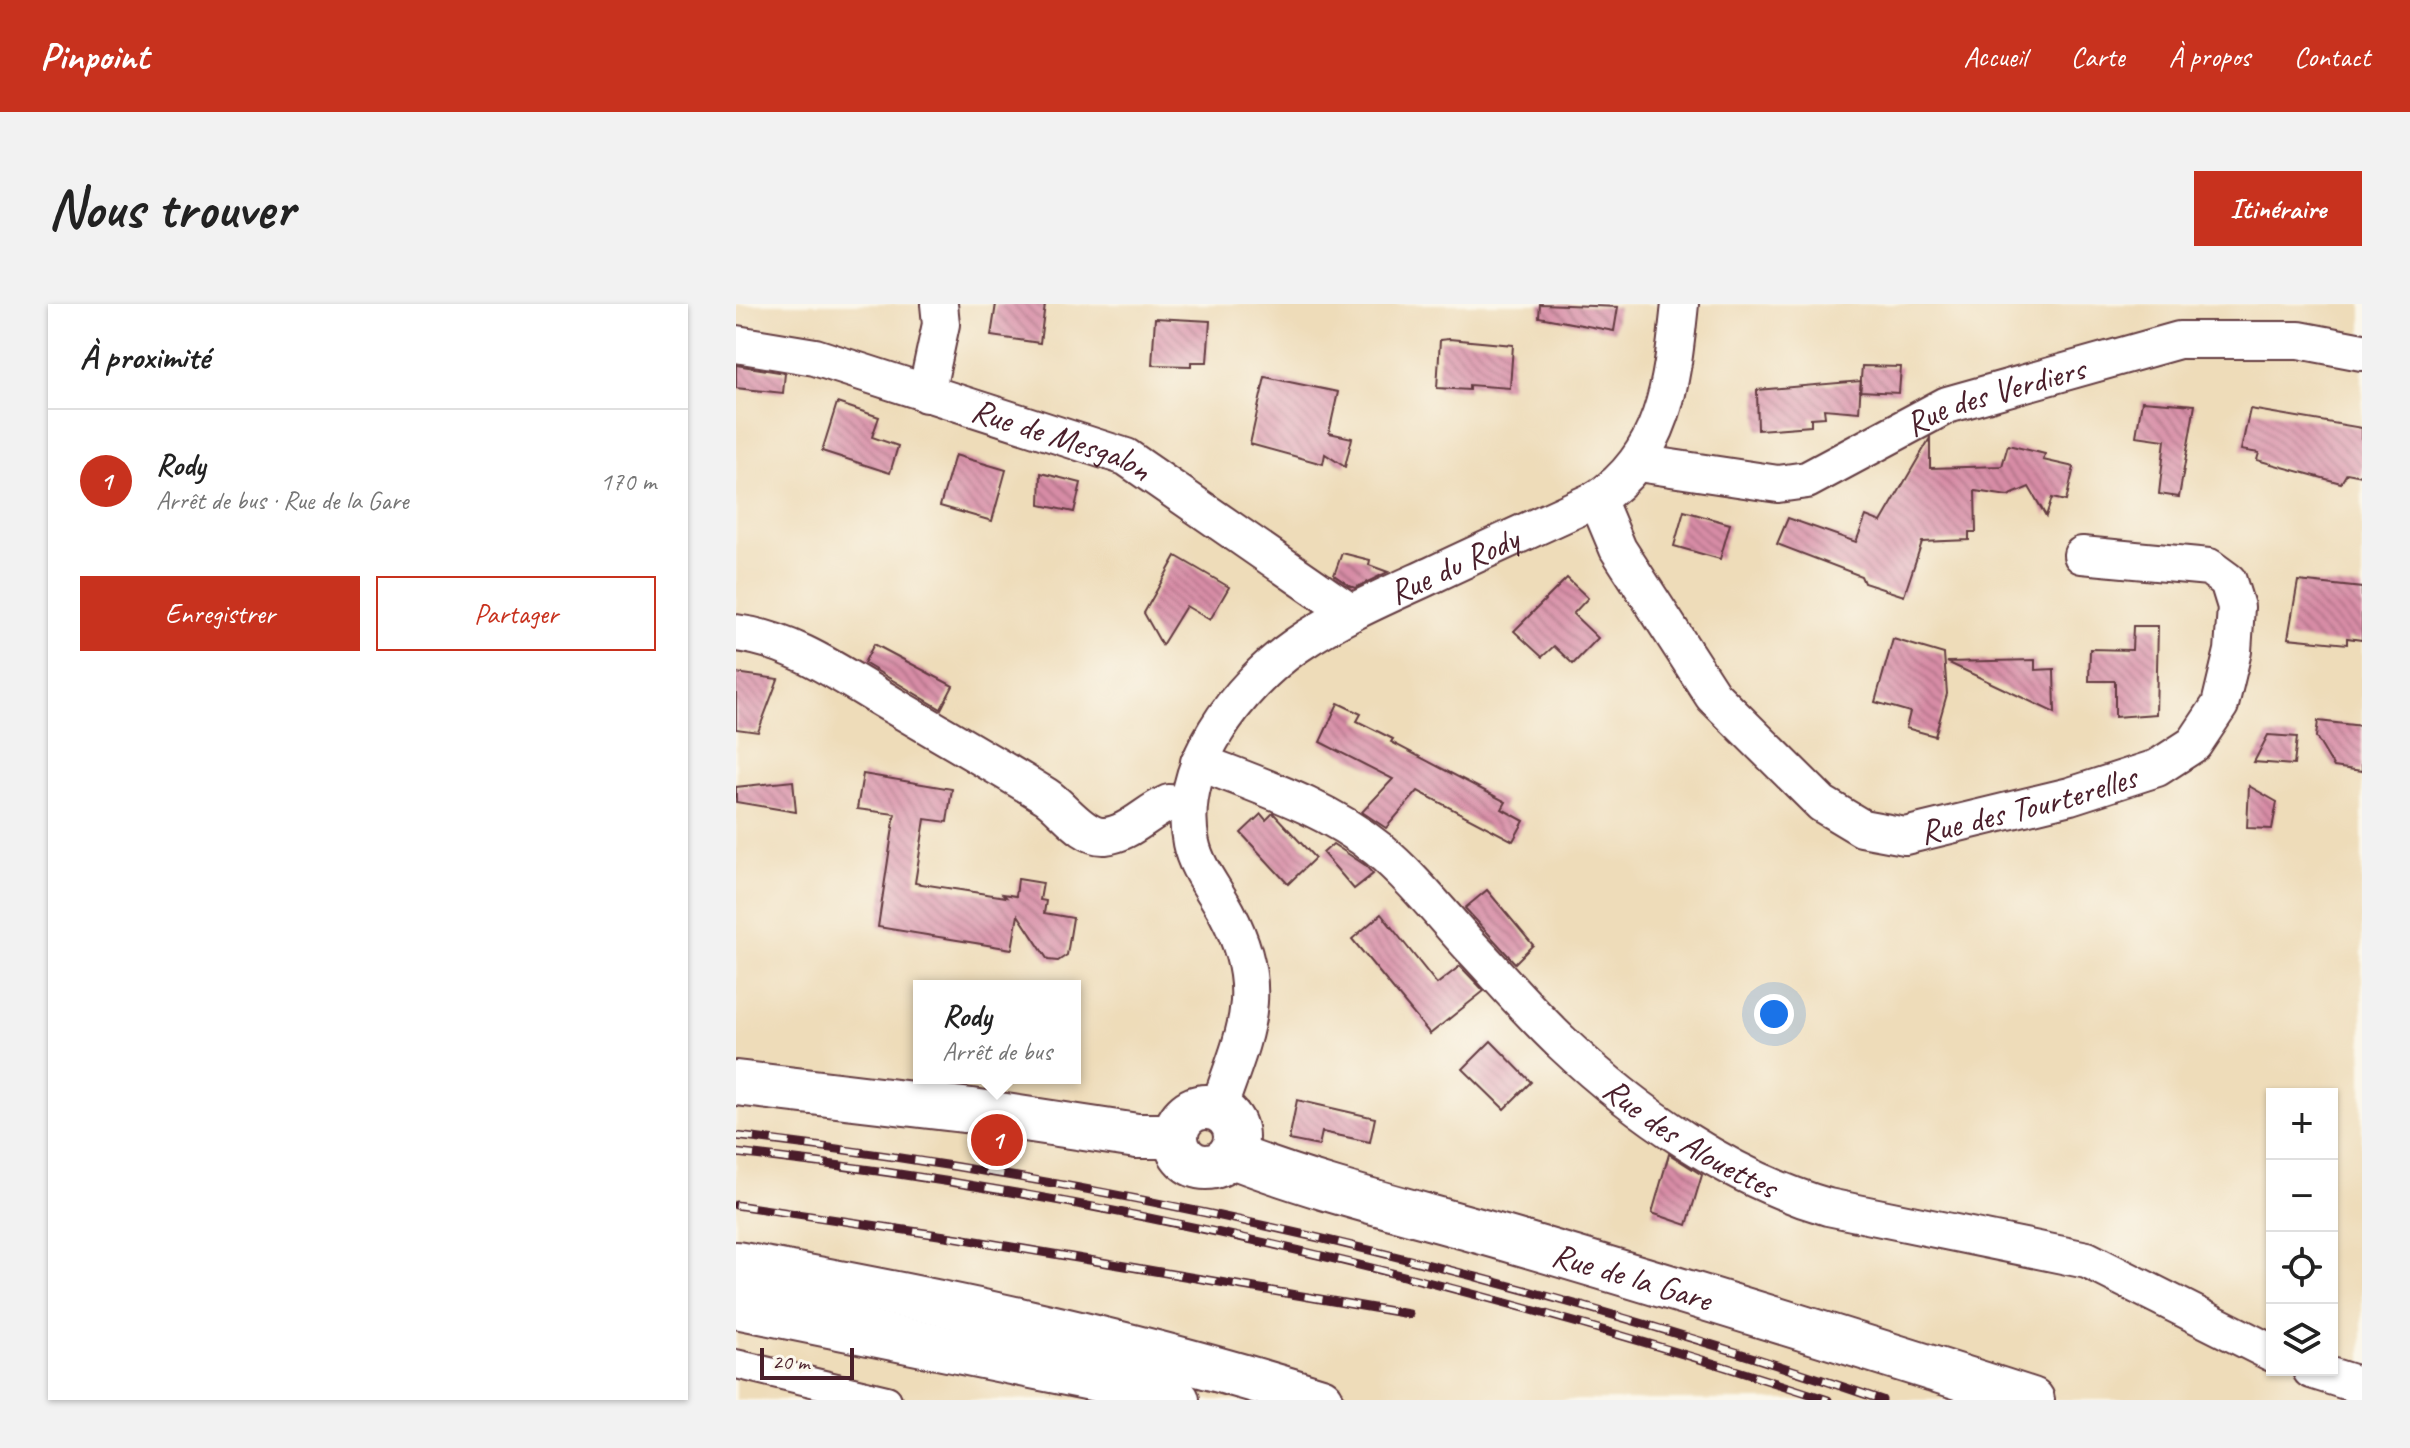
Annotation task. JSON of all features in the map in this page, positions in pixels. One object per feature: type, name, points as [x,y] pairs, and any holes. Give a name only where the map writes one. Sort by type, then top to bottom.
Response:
[{"type":"main road","points":[[736,1083],[972,1111],[1137,1136],[1176,1136]]},
{"type":"main road","points":[[1203,1107],[1218,1109],[1229,1117],[1234,1130],[1235,1143],[1230,1155],[1219,1166],[1191,1163],[1178,1150],[1176,1136],[1180,1122],[1189,1111],[1203,1107]]},
{"type":"main road","name":"Rue de la Gare","points":[[1230,1155],[1286,1177],[1739,1307],[2032,1400]]},
{"type":"main road","points":[[736,1264],[869,1287],[1061,1329],[1321,1400]]},
{"type":"main road","points":[[736,1306],[1106,1381],[1177,1400]]},
{"type":"street","points":[[926,394],[941,324],[939,304]]},
{"type":"street","name":"Rue du Rody","points":[[1218,1109],[1247,1022],[1252,994],[1242,944],[1191,844],[1188,810],[1199,762],[1223,720],[1259,679],[1295,646],[1350,612],[1597,499],[1620,484],[1638,463],[1659,427],[1672,380],[1680,304]]},
{"type":"street","name":"Rue des Verdiers","points":[[1638,463],[1778,484],[1807,480],[1947,405],[2179,340],[2299,340],[2362,352]]},
{"type":"street","name":"Rue de Mesgalon","points":[[736,344],[815,357],[1126,457],[1350,612]]},
{"type":"street","name":"Rue des Tourterelles","points":[[1597,499],[1618,549],[1713,696],[1822,804],[1862,828],[1905,836],[2070,796],[2157,768],[2194,744],[2220,705],[2233,651],[2236,607],[2228,581],[2209,567],[2082,555]]},
{"type":"street","points":[[736,633],[763,636],[825,666],[1054,801],[1088,832],[1103,836],[1122,831],[1152,810],[1169,803],[1188,810]]},
{"type":"street","name":"Rue des Alouettes","points":[[1199,762],[1290,798],[1341,824],[1379,850],[1560,1042],[1602,1079],[1652,1116],[1747,1176],[1788,1195],[1828,1207],[2087,1260],[2266,1350]]},
{"type":"street","points":[[736,1364],[887,1400]]},
{"type":"street","points":[[2330,1376],[2362,1386]]},
{"type":"building","points":[[996,304],[1045,304],[1040,343],[991,336]]},
{"type":"building","points":[[1540,304],[1618,307],[1614,331],[1539,317]]},
{"type":"building","points":[[1155,318],[1210,321],[1207,362],[1191,362],[1191,366],[1152,365]]},
{"type":"building","points":[[1440,340],[1513,345],[1510,388],[1469,385],[1469,390],[1437,388]]},
{"type":"building","points":[[736,365],[785,373],[783,393],[736,388]]},
{"type":"building","points":[[1862,366],[1901,367],[1899,393],[1860,391]]},
{"type":"building","points":[[1265,377],[1338,392],[1329,433],[1352,438],[1345,467],[1325,454],[1323,464],[1250,444]]},
{"type":"building","points":[[1861,381],[1859,412],[1824,409],[1825,417],[1811,418],[1811,426],[1758,430],[1757,390]]},
{"type":"building","points":[[2142,401],[2195,405],[2179,497],[2159,494],[2165,440],[2136,436]]},
{"type":"building","points":[[837,403],[879,417],[872,437],[898,446],[890,473],[822,451]]},
{"type":"building","points":[[2250,409],[2362,428],[2362,476],[2347,473],[2341,483],[2257,460],[2259,453],[2241,450]]},
{"type":"building","points":[[1930,438],[1930,468],[2002,466],[2008,445],[2045,454],[2043,460],[2074,467],[2066,501],[2052,498],[2046,516],[2029,487],[2008,496],[1975,491],[1976,532],[1969,532],[1969,540],[1922,542],[1904,596],[1864,583],[1861,576],[1777,544],[1788,518],[1856,542],[1866,516],[1881,522]]},
{"type":"building","points":[[955,455],[1006,470],[992,521],[940,506]]},
{"type":"building","points":[[1041,473],[1081,483],[1074,512],[1040,505]]},
{"type":"building","points":[[1684,511],[1730,524],[1720,559],[1674,546]]},
{"type":"building","points":[[1342,553],[1370,560],[1369,565],[1388,572],[1355,588],[1350,586],[1334,575]]},
{"type":"building","points":[[1176,556],[1229,587],[1210,620],[1186,606],[1162,645],[1144,613]]},
{"type":"building","points":[[1567,578],[1588,598],[1573,614],[1598,638],[1573,664],[1554,646],[1542,657],[1514,631]]},
{"type":"building","points":[[2298,581],[2362,588],[2362,640],[2347,638],[2347,644],[2288,638]]},
{"type":"building","points":[[2133,626],[2158,626],[2156,714],[2115,717],[2115,681],[2089,681],[2090,649],[2132,650]]},
{"type":"building","points":[[1893,639],[1944,654],[1947,694],[1935,736],[1906,728],[1910,712],[1875,702]]},
{"type":"building","points":[[874,644],[953,686],[941,709],[864,663]]},
{"type":"building","points":[[2035,660],[2035,670],[2054,669],[2055,713],[1947,662]]},
{"type":"building","points":[[736,673],[778,679],[758,732],[736,729]]},
{"type":"building","points":[[1338,703],[1361,714],[1357,721],[1393,739],[1391,742],[1506,802],[1502,809],[1524,821],[1513,841],[1418,791],[1386,828],[1362,812],[1393,779],[1320,742]]},
{"type":"building","points":[[2318,721],[2362,726],[2362,771],[2334,767],[2316,737]]},
{"type":"building","points":[[2268,735],[2297,737],[2294,765],[2254,762]]},
{"type":"building","points":[[863,774],[952,789],[947,822],[925,819],[915,883],[1006,897],[1003,894],[1016,896],[1018,879],[1043,883],[1040,900],[1046,901],[1044,913],[1073,918],[1067,955],[1058,961],[1048,960],[1018,915],[1012,949],[878,927],[895,814],[857,809]]},
{"type":"building","points":[[793,781],[796,812],[736,802],[736,787]]},
{"type":"building","points":[[2249,786],[2277,802],[2272,829],[2247,828]]},
{"type":"building","points":[[1273,813],[1315,858],[1288,884],[1241,833],[1261,814],[1266,820]]},
{"type":"building","points":[[1333,844],[1373,874],[1354,889],[1323,853]]},
{"type":"building","points":[[1487,890],[1533,945],[1515,963],[1465,908]]},
{"type":"building","points":[[1381,914],[1437,984],[1460,966],[1484,991],[1430,1034],[1352,939]]},
{"type":"building","points":[[1491,1041],[1531,1082],[1504,1109],[1463,1069]]},
{"type":"building","points":[[1297,1100],[1375,1118],[1370,1142],[1322,1132],[1319,1146],[1289,1140]]},
{"type":"building","points":[[1669,1154],[1702,1175],[1687,1225],[1652,1213]]},
{"type":"railway","points":[[736,1136],[882,1155],[1028,1179],[1316,1237],[1601,1311],[1882,1400]]},
{"type":"railway","points":[[736,1153],[1014,1192],[1289,1248],[1560,1318],[1828,1400]]},
{"type":"railway","points":[[736,1205],[959,1238],[1409,1314]]},
{"type":"place","name":"Rody","points":[[997,1140]]}]
